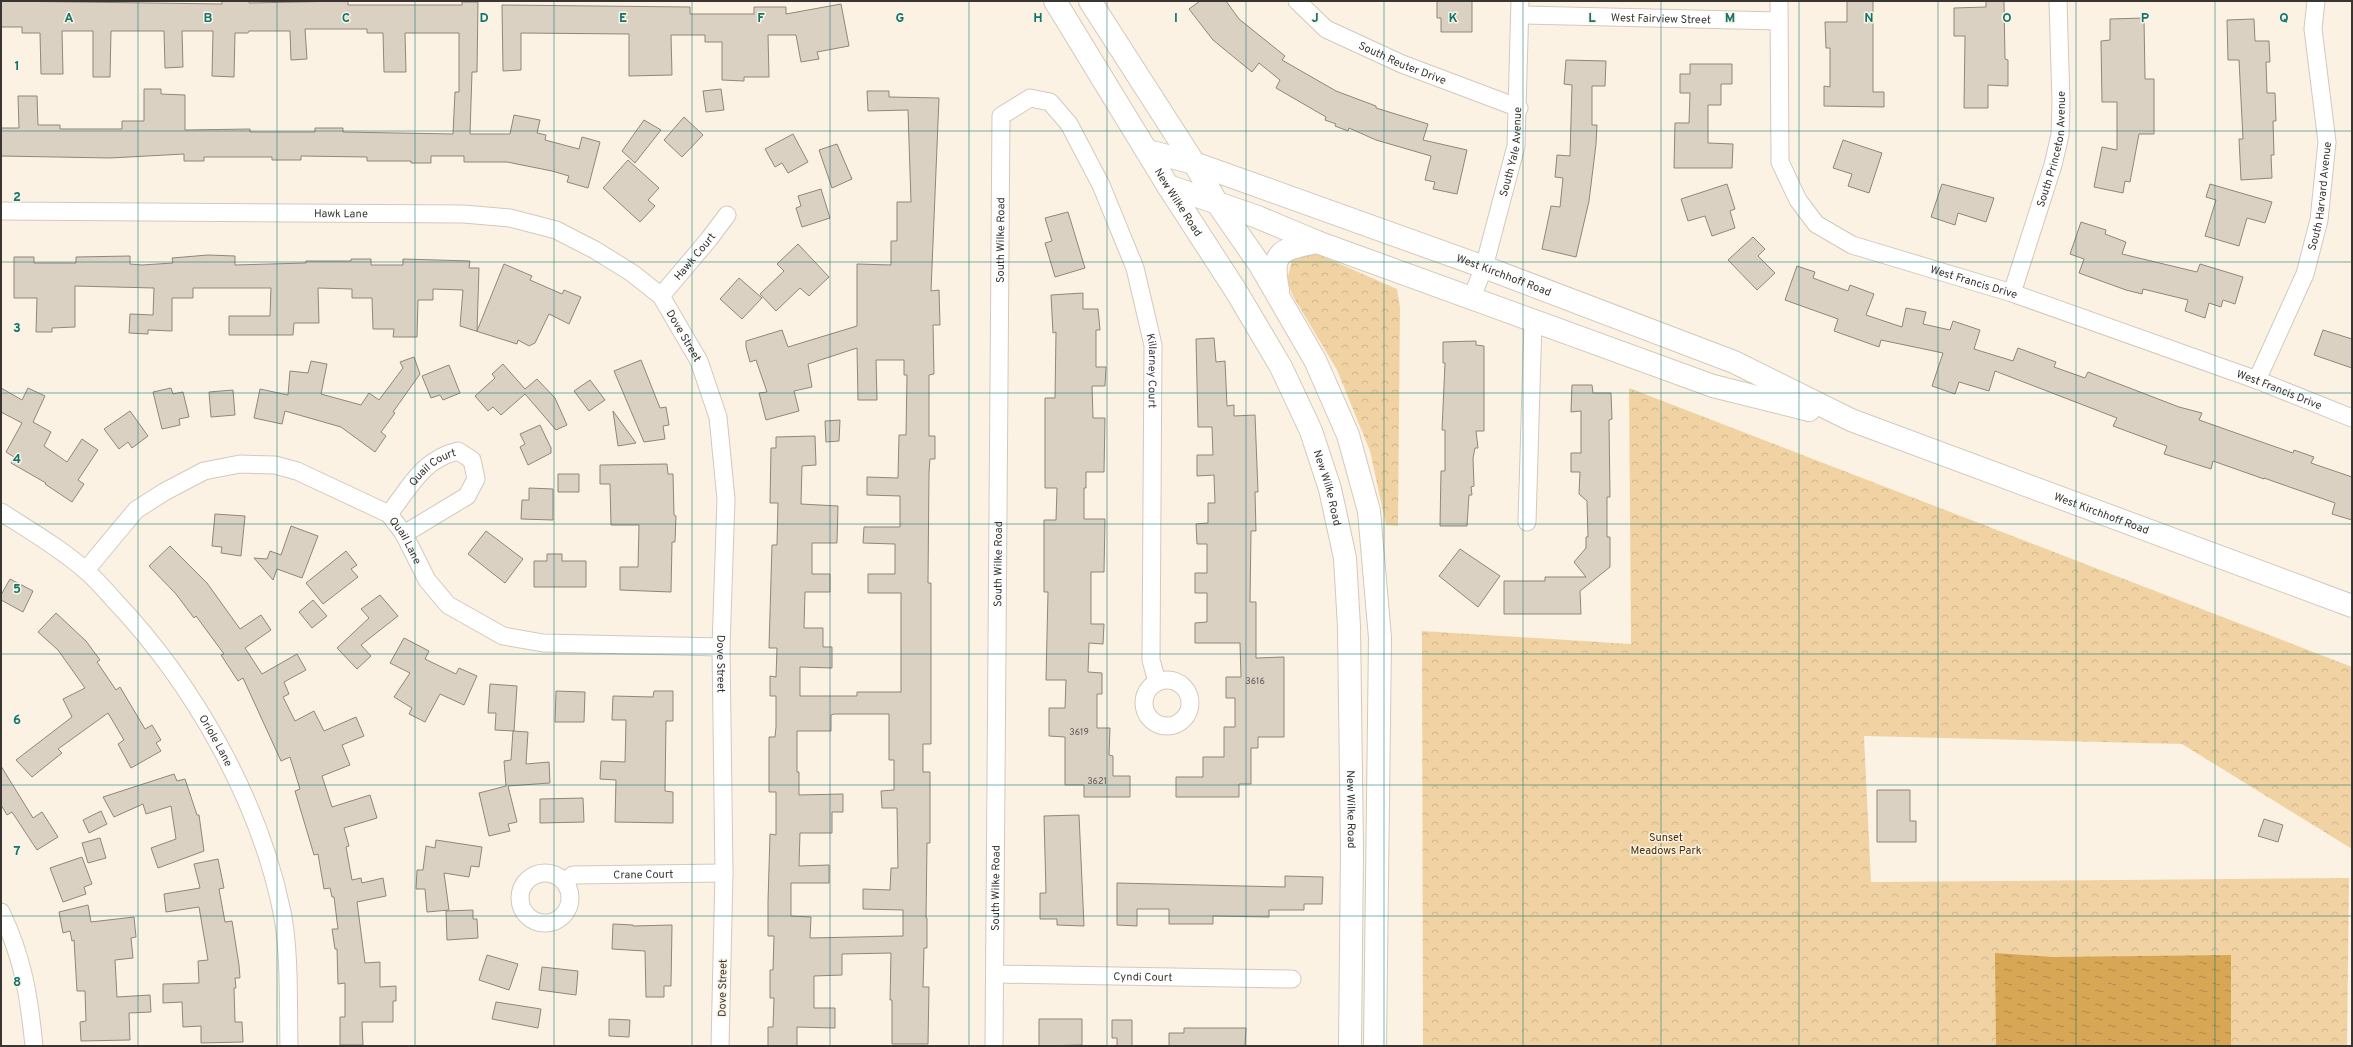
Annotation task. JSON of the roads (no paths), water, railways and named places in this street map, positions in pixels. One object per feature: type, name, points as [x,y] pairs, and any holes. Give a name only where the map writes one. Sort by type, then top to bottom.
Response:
[{"type":"main road","name":"New Wilke Road","points":[[1055,1],[1070,29],[1148,151],[1168,186],[1236,291],[1281,367],[1312,431],[1330,489],[1345,558],[1349,627],[1352,849],[1350,1046]]},
{"type":"main road","points":[[1090,1],[1194,163],[1217,203],[1260,265],[1315,360],[1348,435],[1369,511],[1380,638],[1375,1046]]},
{"type":"main road","name":"West Kirchhoff Road","points":[[1148,151],[1194,163],[1484,267],[1734,362],[1850,420],[2352,606]]},
{"type":"main road","name":"West Kirchhoff Road","points":[[1168,186],[1255,216],[1317,242],[1472,297],[1533,321],[1713,386],[1850,420]]},
{"type":"main road","points":[[1279,297],[1275,278],[1276,262],[1281,253],[1293,247],[1317,242]]},
{"type":"street","name":"South Reuter Drive","points":[[1297,1],[1326,29],[1402,64],[1519,108]]},
{"type":"street","name":"West Francis Drive","points":[[1779,1],[1780,162],[1798,200],[1816,224],[1852,245],[2012,293],[2257,380],[2352,418]]},
{"type":"street","name":"South Princeton Avenue","points":[[2012,293],[2053,165],[2060,135],[2061,102],[2058,1]]},
{"type":"street","name":"South Harvard Avenue","points":[[2257,380],[2304,274],[2319,220],[2327,142],[2313,28],[2316,1]]},
{"type":"street","name":"South Yale Avenue","points":[[1472,297],[1484,267],[1516,146],[1519,108],[1520,8]]},
{"type":"street","name":"West Fairview Street","points":[[1520,8],[1778,22]]},
{"type":"street","name":"Killarney Court","points":[[1030,98],[1050,102],[1069,124],[1104,192],[1135,268],[1153,346],[1151,660],[1157,682]]},
{"type":"street","name":"South Wilke Road","points":[[994,1046],[1001,116],[1030,98]]},
{"type":"street","name":"Hawk Lane","points":[[1,211],[464,214],[510,218],[556,230],[582,243],[632,273],[661,296]]},
{"type":"street","name":"Hawk Court","points":[[661,296],[709,239],[727,215]]},
{"type":"street","name":"Dove Street","points":[[661,296],[699,361],[718,417],[726,498],[721,647],[724,873],[720,1046]]},
{"type":"street","points":[[1527,522],[1533,321]]},
{"type":"street","name":"Quail Court","points":[[389,514],[428,464],[443,454],[458,451],[472,460],[476,479],[466,496],[404,534]]},
{"type":"street","name":"Quail Lane","points":[[86,570],[136,510],[164,492],[204,471],[240,464],[275,465],[297,471],[389,514],[404,534],[427,580],[448,605],[503,636],[544,643],[721,647]]},
{"type":"street","name":"Oriole Lane","points":[[1,512],[86,570],[138,626],[174,671],[200,712],[232,773],[255,825],[273,874],[282,914],[289,1046]]},
{"type":"street","name":"Crane Court","points":[[565,882],[573,875],[724,873]]},
{"type":"street","points":[[1,912],[12,935],[23,970],[34,1046]]},
{"type":"street","name":"Cyndi Court","points":[[995,974],[1292,979]]},
{"type":"water","points":[[1995,953],[2053,957],[2231,955],[2231,1046],[1996,1046]]},
{"type":"park label","name":"Sunset Meadows Park","points":[[1666,843]]}]
